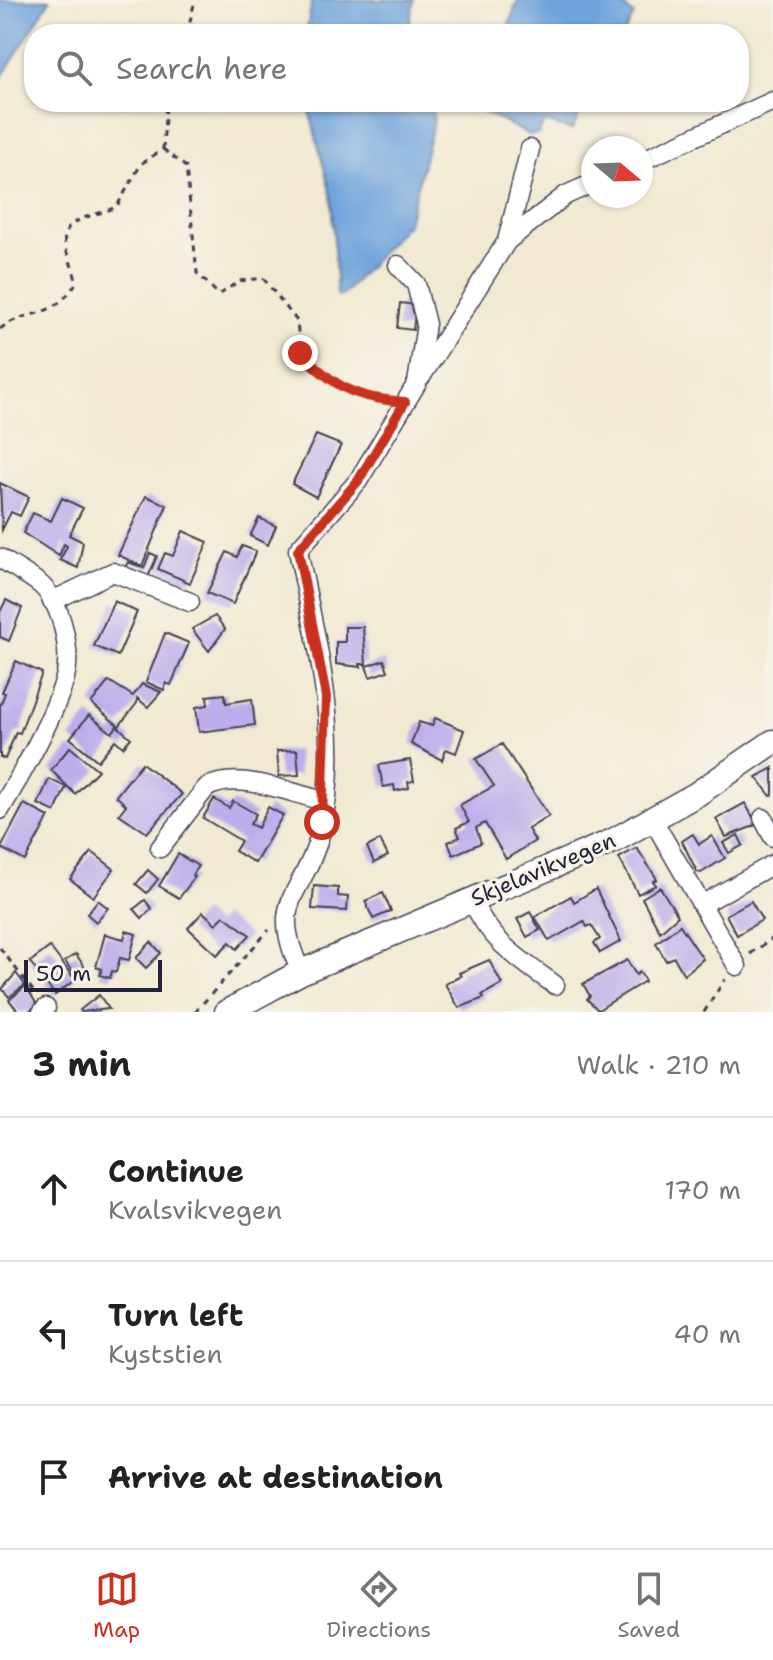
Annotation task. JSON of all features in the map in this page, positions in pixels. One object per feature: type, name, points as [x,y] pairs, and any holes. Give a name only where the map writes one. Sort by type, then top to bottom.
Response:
[{"type":"main road","name":"Skjelavikvegen","points":[[227,1012],[301,972],[471,898],[564,863],[653,820],[773,742]]},
{"type":"street","points":[[749,112],[773,101]]},
{"type":"street","points":[[653,156],[749,112]]},
{"type":"street","points":[[301,972],[286,940],[286,922],[297,883],[319,838],[324,801],[326,697],[298,550],[358,481],[507,241],[530,149]]},
{"type":"street","points":[[507,241],[566,195],[581,188]]},
{"type":"street","points":[[398,265],[416,284],[426,324],[417,383]]},
{"type":"street","points":[[0,558],[42,586],[52,601],[63,631],[65,676],[0,810]]},
{"type":"street","points":[[52,601],[113,572],[190,602]]},
{"type":"street","points":[[160,848],[206,788],[215,783],[240,782],[324,801]]},
{"type":"street","points":[[763,818],[773,837]]},
{"type":"street","points":[[653,820],[737,966]]},
{"type":"street","points":[[703,904],[773,864]]},
{"type":"street","points":[[471,898],[480,921],[502,948],[555,985]]},
{"type":"path","points":[[189,24],[195,0]]},
{"type":"path","points":[[163,149],[165,112]]},
{"type":"path","points":[[0,329],[10,321],[43,314],[67,297],[76,283],[64,243],[67,229],[74,221],[117,206],[141,164],[163,149]]},
{"type":"path","points":[[163,149],[186,167],[197,273],[219,295],[239,281],[263,278],[297,321],[300,353],[330,380],[366,399],[405,402]]},
{"type":"path","points":[[195,1012],[271,927],[286,922]]},
{"type":"path","points":[[704,1012],[737,966],[773,938]]},
{"type":"path","points":[[0,948],[44,1010]]},
{"type":"water","points":[[0,0],[50,0],[35,24],[24,24],[24,42],[0,80]]},
{"type":"water","points":[[312,0],[414,0],[410,24],[308,24]]},
{"type":"water","points":[[518,0],[615,0],[634,15],[629,24],[509,24]]},
{"type":"water","points":[[310,112],[432,112],[434,120],[408,223],[342,296],[337,295],[331,195]]},
{"type":"water","points":[[484,112],[581,112],[572,130],[544,122],[539,134],[529,135]]},
{"type":"building","points":[[400,303],[416,305],[413,330],[397,328]]},
{"type":"building","points":[[316,435],[341,445],[316,497],[292,484]]},
{"type":"building","points":[[0,483],[29,497],[20,516],[11,512],[2,530]]},
{"type":"building","points":[[146,496],[167,505],[142,566],[118,555]]},
{"type":"building","points":[[62,498],[83,508],[69,535],[83,542],[78,568],[60,560],[67,546],[64,544],[59,556],[23,533],[33,513],[51,521]]},
{"type":"building","points":[[259,518],[276,526],[268,545],[250,536]]},
{"type":"building","points":[[183,531],[208,542],[190,583],[158,569],[165,553],[173,556]]},
{"type":"building","points":[[242,546],[256,551],[233,604],[207,593],[227,552],[237,557]]},
{"type":"building","points":[[150,553],[157,556],[147,580],[124,570],[128,562],[144,568]]},
{"type":"building","points":[[6,600],[22,608],[9,641],[0,637],[0,612]]},
{"type":"building","points":[[114,601],[137,612],[118,656],[94,646]]},
{"type":"building","points":[[215,616],[225,629],[209,651],[192,629]]},
{"type":"building","points":[[345,627],[363,627],[366,664],[360,664],[361,667],[336,664],[336,642],[345,642]]},
{"type":"building","points":[[165,633],[189,643],[171,685],[166,683],[164,690],[146,682]]},
{"type":"building","points":[[384,660],[388,671],[370,677],[366,666]]},
{"type":"building","points":[[16,661],[42,673],[20,733],[16,732],[5,759],[0,757],[0,706],[5,693],[2,692]]},
{"type":"building","points":[[109,681],[133,696],[142,684],[161,692],[148,707],[137,698],[137,703],[119,726],[91,703]]},
{"type":"building","points":[[225,694],[226,703],[252,699],[255,725],[199,732],[196,707],[208,705],[207,696]]},
{"type":"building","points":[[89,715],[112,733],[117,726],[131,738],[123,747],[115,740],[98,761],[70,738]]},
{"type":"building","points":[[435,718],[464,730],[456,753],[446,749],[442,760],[411,744],[419,722],[432,726]]},
{"type":"building","points":[[502,744],[549,816],[528,829],[535,841],[506,859],[485,823],[476,828],[481,843],[453,855],[448,842],[460,837],[456,828],[469,822],[460,805],[494,786],[476,759]]},
{"type":"building","points":[[70,747],[98,770],[75,794],[51,770]]},
{"type":"building","points":[[297,750],[299,775],[279,776],[277,751]]},
{"type":"building","points":[[410,760],[414,781],[408,782],[409,788],[395,791],[394,785],[383,787],[379,765]]},
{"type":"building","points":[[142,763],[182,794],[147,833],[119,814],[126,805],[116,796]]},
{"type":"building","points":[[773,768],[773,795],[771,796],[756,777]]},
{"type":"building","points":[[49,779],[66,787],[55,812],[38,804]]},
{"type":"building","points":[[214,799],[229,808],[233,801],[256,814],[250,824],[258,828],[268,807],[283,815],[255,863],[235,851],[241,841],[203,818]]},
{"type":"building","points":[[745,803],[755,821],[754,826],[726,837],[716,819]]},
{"type":"building","points":[[24,804],[49,817],[25,861],[1,848]]},
{"type":"building","points":[[693,834],[699,844],[712,836],[725,858],[701,873],[697,872],[682,841]]},
{"type":"building","points":[[738,835],[743,845],[729,853],[723,843]]},
{"type":"building","points":[[380,840],[388,856],[374,863],[367,847]]},
{"type":"building","points":[[637,848],[657,879],[653,881],[656,885],[638,894],[619,858]]},
{"type":"building","points":[[92,852],[114,869],[93,897],[70,879]]},
{"type":"building","points":[[178,854],[198,866],[192,875],[195,877],[179,898],[159,886]]},
{"type":"building","points":[[148,870],[158,879],[147,893],[136,884]]},
{"type":"building","points":[[314,886],[338,888],[338,896],[348,897],[347,911],[312,909]]},
{"type":"building","points":[[660,887],[678,916],[660,932],[642,898]]},
{"type":"building","points":[[596,889],[621,941],[600,953],[594,943],[600,939],[591,925],[587,927],[584,921],[549,941],[535,917],[571,896],[574,902]]},
{"type":"building","points":[[383,893],[391,911],[373,919],[365,901]]},
{"type":"building","points":[[98,900],[108,908],[96,922],[87,914]]},
{"type":"building","points":[[145,900],[152,909],[142,918],[134,909]]},
{"type":"building","points":[[751,901],[762,920],[737,935],[726,915]]},
{"type":"building","points":[[203,912],[216,924],[224,916],[250,935],[237,949],[230,942],[217,955],[188,928]]},
{"type":"building","points":[[530,912],[540,930],[527,937],[517,919]]},
{"type":"building","points":[[680,925],[703,959],[684,975],[674,957],[666,961],[656,943]]},
{"type":"building","points":[[126,931],[136,934],[129,960],[120,958],[116,972],[112,971],[110,978],[100,975],[102,969],[96,967],[105,934],[124,939]]},
{"type":"building","points":[[151,942],[161,953],[146,968],[136,958]]},
{"type":"building","points":[[50,947],[75,980],[55,995],[30,962]]},
{"type":"building","points":[[76,954],[87,971],[76,978],[65,961]]},
{"type":"building","points":[[489,960],[502,984],[482,995],[484,998],[459,1008],[445,984],[461,976],[459,973]]},
{"type":"building","points":[[627,960],[636,975],[640,972],[645,981],[598,1010],[587,999],[590,996],[583,984]]},
{"type":"building","points":[[16,973],[25,985],[9,997],[2,989]]},
{"type":"building","points":[[26,986],[37,1005],[28,1012],[19,1012],[9,1000]]},
{"type":"building","points":[[99,995],[109,1009],[80,1010]]},
{"type":"route","points":[[300,353],[330,380],[366,399],[405,402],[358,481],[298,550],[326,697],[328,738],[322,822]]}]
